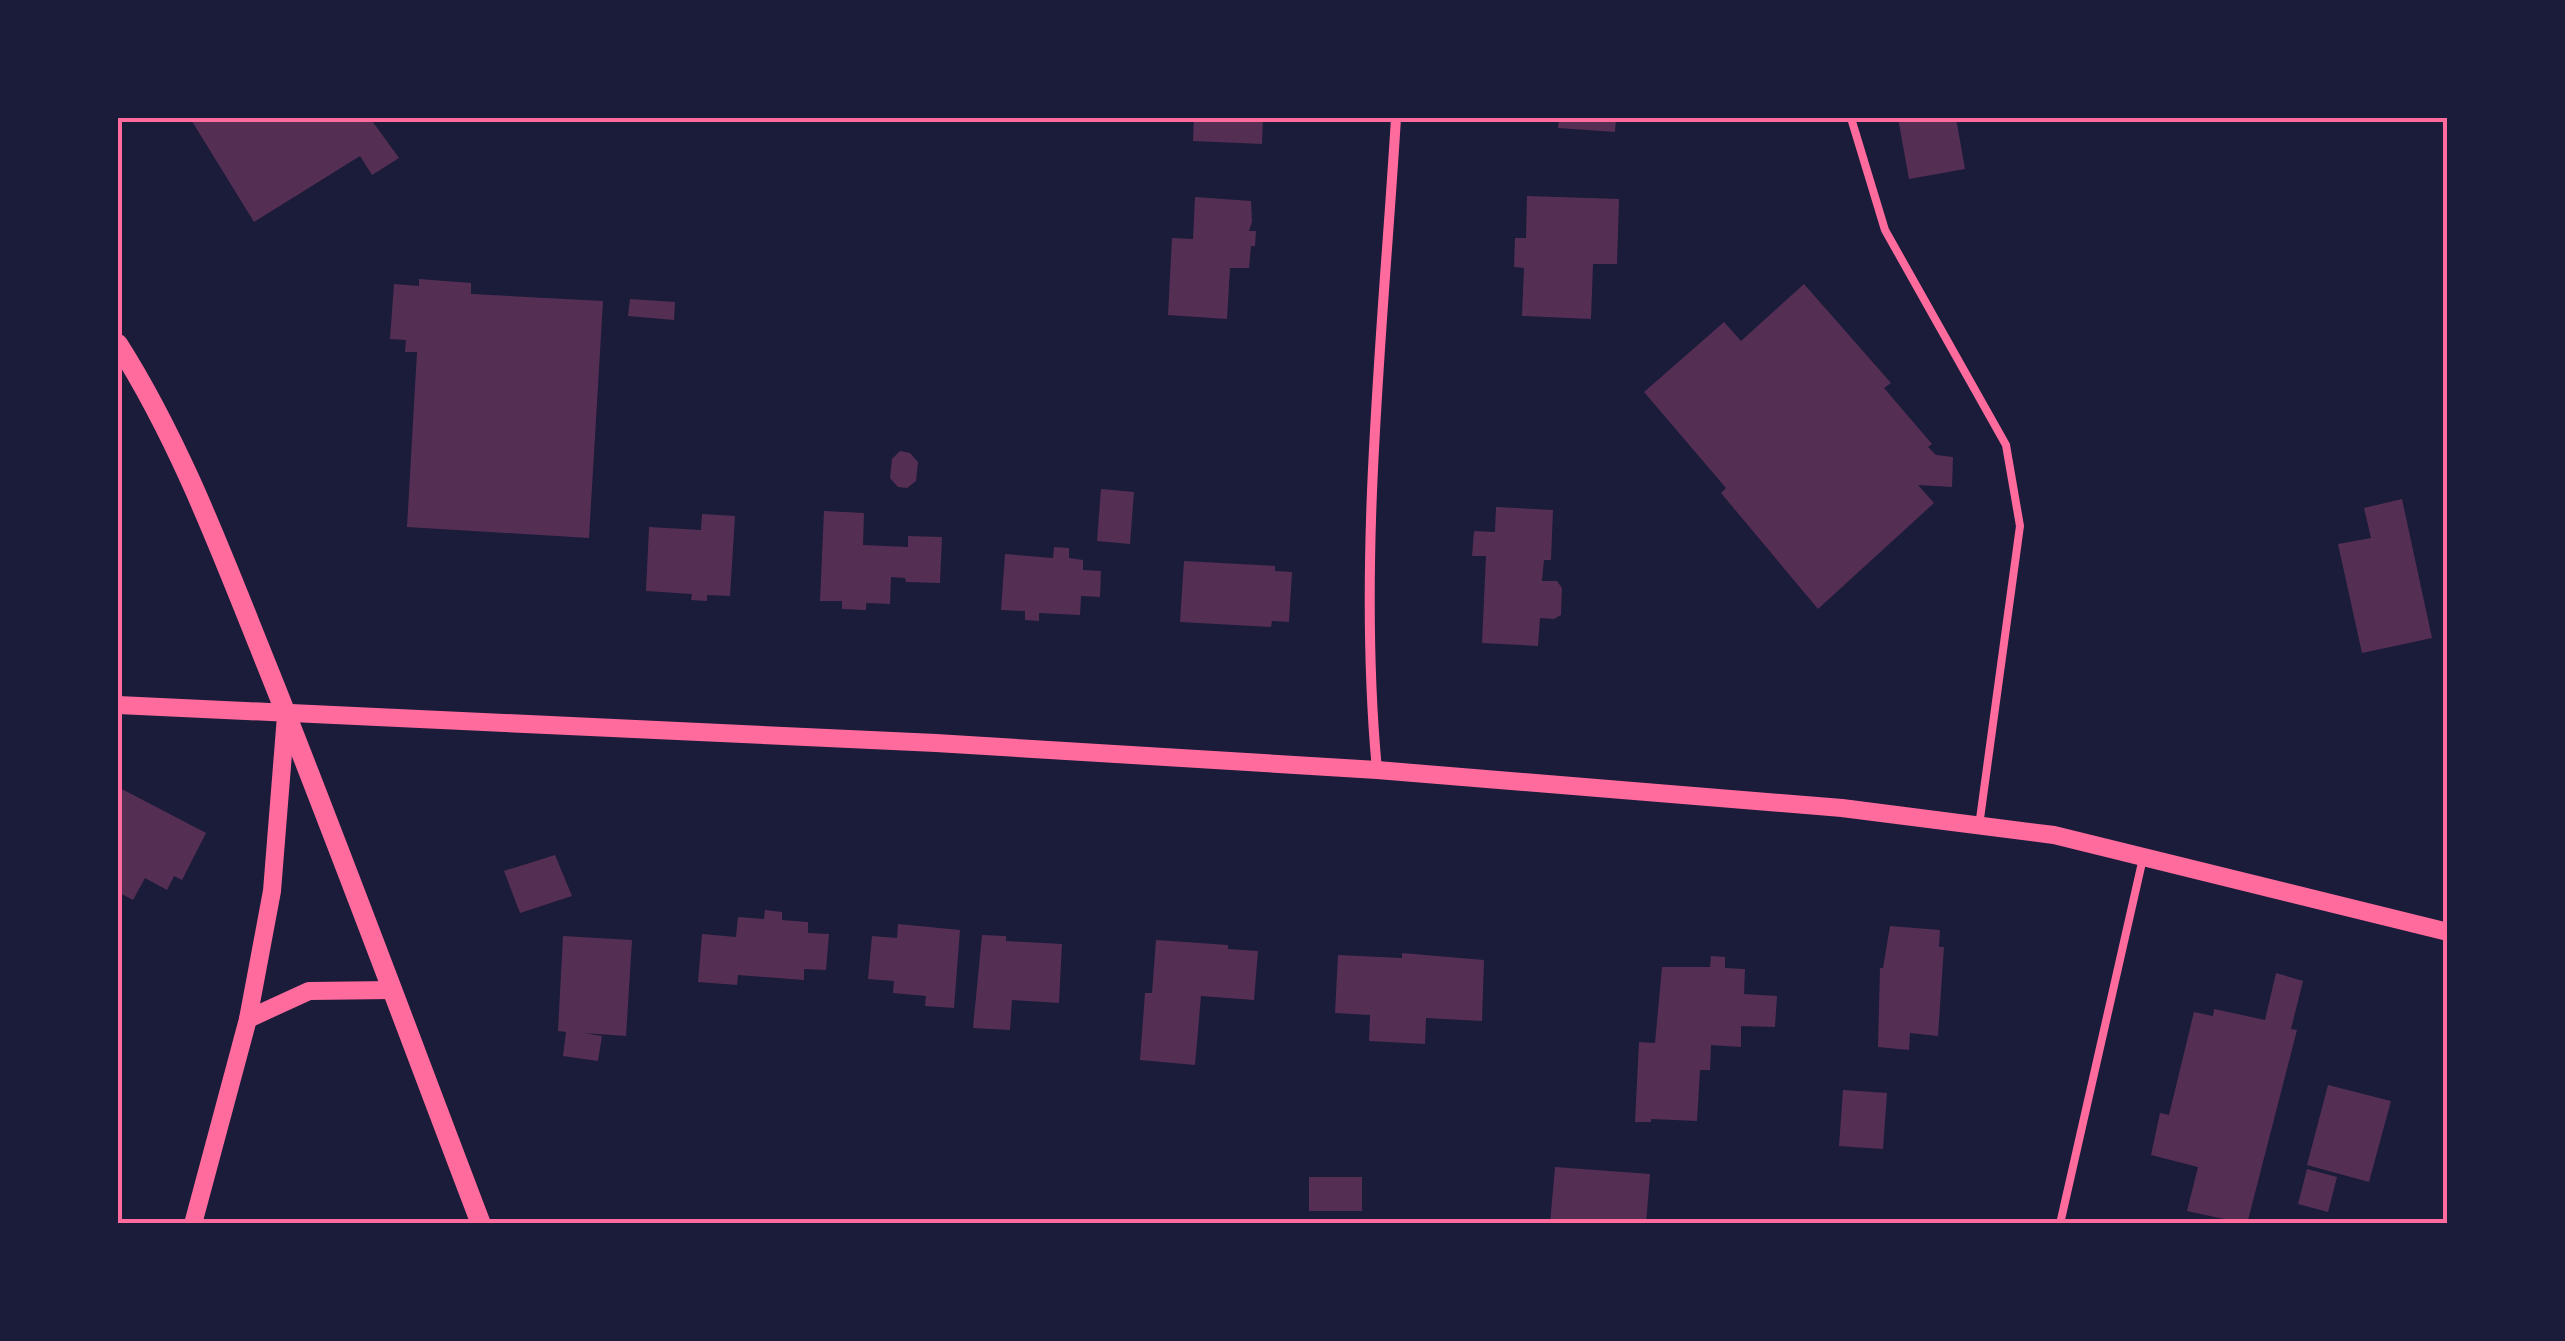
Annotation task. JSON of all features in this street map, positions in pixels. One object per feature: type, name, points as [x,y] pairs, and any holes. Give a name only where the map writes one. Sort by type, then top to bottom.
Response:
[{"type":"main road","points":[[118,344],[137,374],[210,526],[481,1224]]},
{"type":"street","points":[[1378,770],[1369,682],[1374,480],[1396,118]]},
{"type":"street","points":[[118,706],[916,742],[1378,770],[1842,808],[2054,835],[2448,932]]},
{"type":"street","points":[[193,1224],[248,1019],[272,891],[286,715]]},
{"type":"street","points":[[248,1019],[309,991],[392,990]]},
{"type":"lane","points":[[1851,118],[1884,230],[2006,445],[2015,493],[2020,526],[1978,826]]},
{"type":"lane","points":[[2060,1224],[2143,858]]},
{"type":"building","points":[[190,118],[370,118],[399,158],[372,175],[360,156],[254,222]]},
{"type":"building","points":[[1194,118],[1263,118],[1262,144],[1193,141]]},
{"type":"building","points":[[1559,118],[1616,118],[1615,132],[1558,128]]},
{"type":"building","points":[[1898,118],[1956,118],[1965,169],[1909,179]]},
{"type":"building","points":[[1527,196],[1619,199],[1617,264],[1593,264],[1591,319],[1522,316],[1524,268],[1514,267],[1515,238],[1526,238]]},
{"type":"building","points":[[1195,197],[1251,201],[1249,231],[1256,231],[1255,246],[1251,246],[1249,268],[1230,268],[1227,319],[1168,315],[1172,238],[1193,239]]},
{"type":"building","points":[[419,279],[471,283],[471,294],[603,301],[589,538],[407,527],[417,352],[405,352],[406,340],[390,339],[394,284],[419,286]]},
{"type":"building","points":[[1804,284],[1891,383],[1884,388],[1932,444],[1928,447],[1936,455],[1953,457],[1952,487],[1918,485],[1934,503],[1818,609],[1721,493],[1726,488],[1644,392],[1724,322],[1741,341]]},
{"type":"building","points":[[630,299],[675,302],[674,320],[628,316]]},
{"type":"building","points":[[900,451],[910,453],[918,462],[916,481],[907,488],[898,487],[890,478],[892,459]]},
{"type":"building","points":[[1101,489],[1134,492],[1130,544],[1097,541]]},
{"type":"building","points":[[2402,499],[2432,638],[2362,653],[2338,544],[2371,538],[2364,508]]},
{"type":"building","points":[[1496,507],[1553,510],[1551,560],[1544,560],[1542,581],[1557,581],[1562,588],[1561,615],[1540,618],[1538,646],[1482,643],[1486,556],[1472,556],[1474,531],[1495,532]]},
{"type":"building","points":[[824,511],[864,513],[863,545],[908,547],[908,536],[942,537],[940,583],[906,582],[905,578],[891,577],[890,604],[866,603],[866,610],[842,609],[842,601],[820,601]]},
{"type":"building","points":[[702,514],[735,516],[730,596],[707,595],[707,601],[691,600],[692,594],[646,591],[649,527],[701,530]]},
{"type":"building","points":[[1054,547],[1069,548],[1069,558],[1083,560],[1083,570],[1101,571],[1100,597],[1081,596],[1080,615],[1039,613],[1039,621],[1025,620],[1025,611],[1001,610],[1005,554],[1053,558]]},
{"type":"building","points":[[1184,561],[1275,566],[1275,571],[1292,572],[1289,622],[1272,621],[1271,627],[1180,622]]},
{"type":"building","points":[[118,787],[206,833],[182,880],[174,876],[167,890],[145,878],[133,900],[118,892]]},
{"type":"building","points":[[555,855],[572,896],[520,913],[504,871]]},
{"type":"building","points":[[765,910],[782,912],[782,920],[808,922],[808,933],[829,934],[826,970],[804,969],[804,980],[738,975],[737,985],[698,982],[702,934],[736,937],[738,917],[764,919]]},
{"type":"building","points":[[898,924],[960,930],[954,1008],[925,1006],[926,996],[893,993],[894,981],[868,979],[872,936],[897,938]]},
{"type":"building","points":[[1890,926],[1940,930],[1939,947],[1944,947],[1938,1036],[1910,1033],[1909,1050],[1878,1047],[1880,968]]},
{"type":"building","points":[[982,935],[1006,936],[1006,941],[1062,944],[1059,1003],[1012,1000],[1010,1030],[973,1028]]},
{"type":"building","points":[[563,936],[632,940],[626,1036],[584,1033],[602,1036],[598,1061],[563,1056],[566,1032],[558,1031]]},
{"type":"building","points":[[1156,940],[1258,951],[1254,1000],[1201,996],[1195,1065],[1140,1060],[1145,993],[1152,993]]},
{"type":"building","points":[[1402,953],[1484,960],[1482,1021],[1426,1018],[1425,1044],[1369,1041],[1370,1015],[1335,1013],[1338,955],[1402,958]]},
{"type":"building","points":[[1711,956],[1725,957],[1725,968],[1745,969],[1744,994],[1777,996],[1775,1027],[1741,1026],[1741,1047],[1711,1045],[1710,1070],[1700,1070],[1697,1121],[1635,1122],[1639,1042],[1655,1043],[1662,967],[1710,967]]},
{"type":"building","points":[[2276,973],[2303,981],[2291,1029],[2297,1030],[2247,1224],[2187,1211],[2198,1167],[2151,1155],[2160,1113],[2169,1115],[2194,1012],[2213,1016],[2214,1009],[2265,1020]]},
{"type":"building","points":[[2328,1085],[2391,1101],[2369,1182],[2307,1165]]},
{"type":"building","points":[[1843,1090],[1887,1093],[1883,1149],[1839,1146]]},
{"type":"building","points":[[1555,1167],[1650,1174],[1646,1224],[1550,1224]]},
{"type":"building","points":[[2307,1169],[2337,1177],[2328,1212],[2298,1204]]},
{"type":"building","points":[[1309,1177],[1362,1177],[1362,1211],[1309,1211]]}]
